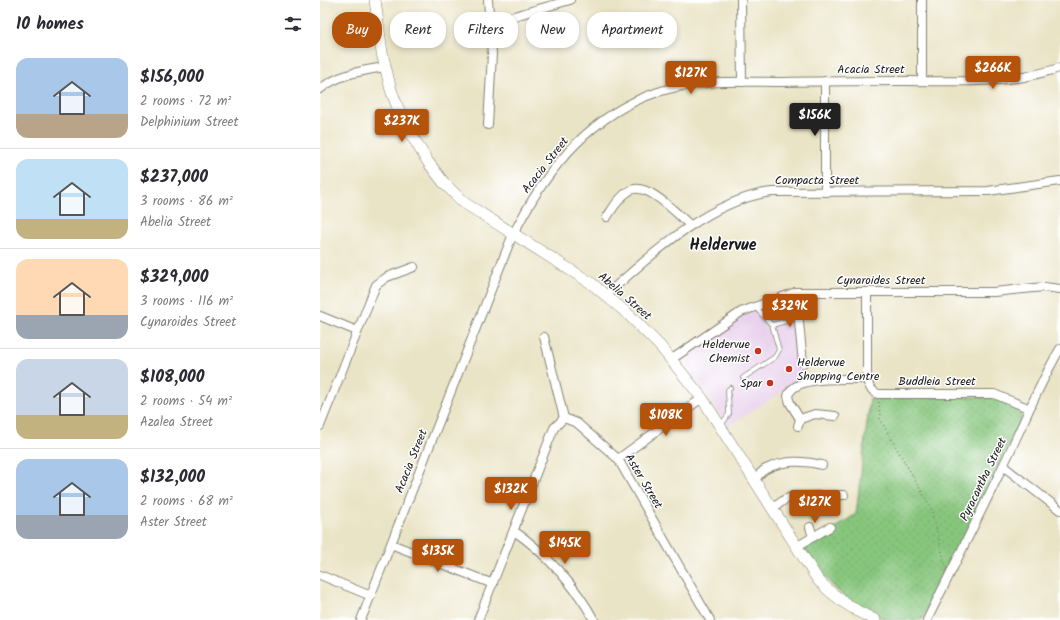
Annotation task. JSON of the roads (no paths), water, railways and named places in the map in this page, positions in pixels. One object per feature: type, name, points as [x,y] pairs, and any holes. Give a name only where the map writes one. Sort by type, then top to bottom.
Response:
[{"type":"street","name":"Abelia Street","points":[[375,0],[384,67],[403,121],[419,149],[436,173],[463,202],[577,273],[634,319],[672,359],[702,398],[818,580],[847,606],[875,620]]},
{"type":"street","points":[[488,0],[489,12]]},
{"type":"street","points":[[518,15],[570,0]]},
{"type":"street","points":[[741,0],[742,82]]},
{"type":"street","points":[[922,0],[922,81]]},
{"type":"street","points":[[488,125],[492,48]]},
{"type":"street","points":[[320,89],[328,82],[344,75],[384,67]]},
{"type":"street","name":"Acacia Street","points":[[361,620],[498,269],[514,233],[533,199],[567,152],[603,120],[636,102],[659,92],[694,84],[825,81],[984,81],[1025,77],[1060,68]]},
{"type":"street","points":[[825,81],[825,192]]},
{"type":"street","name":"Compacta Street","points":[[606,295],[690,225],[716,211],[751,196],[772,192],[988,191],[1060,182]]},
{"type":"street","points":[[607,217],[623,195],[633,189],[638,188],[653,194],[690,225]]},
{"type":"street","points":[[320,426],[376,285],[387,277],[414,267]]},
{"type":"street","name":"Cynaroides Street","points":[[672,359],[732,318],[754,306],[796,292],[994,292],[1044,287],[1060,289]]},
{"type":"street","points":[[796,292],[804,363]]},
{"type":"street","points":[[835,416],[815,414],[799,423],[788,399],[789,393],[795,386],[808,381],[866,379],[867,292]]},
{"type":"street","points":[[320,316],[357,331]]},
{"type":"street","points":[[478,620],[554,428],[564,418],[544,337]]},
{"type":"street","name":"Pyracantha Street","points":[[926,620],[1003,466],[1022,426],[1028,408],[1060,348]]},
{"type":"street","name":"Buddleia Street","points":[[866,379],[871,390],[878,394],[990,393],[1002,396],[1028,408]]},
{"type":"street","points":[[618,459],[702,398]]},
{"type":"street","name":"Aster Street","points":[[564,418],[577,423],[618,459],[710,620]]},
{"type":"street","points":[[754,480],[764,469],[778,465],[801,461],[822,464]]},
{"type":"street","points":[[1003,466],[1060,510]]},
{"type":"street","points":[[772,509],[784,500],[794,496],[844,495]]},
{"type":"street","points":[[796,547],[830,526]]},
{"type":"street","points":[[810,527],[812,537]]},
{"type":"street","points":[[514,531],[526,539],[578,593],[594,620]]},
{"type":"street","points":[[391,544],[493,584]]},
{"type":"street","points":[[320,575],[371,596]]},
{"type":"lane","points":[[743,378],[778,355],[779,347],[772,325],[754,306]]},
{"type":"lane","points":[[772,325],[790,320]]},
{"type":"lane","points":[[720,426],[729,414],[728,390],[730,388]]},
{"type":"place","name":"Heldervue Chemist","points":[[758,351]]},
{"type":"place","name":"Heldervue Shopping Centre","points":[[789,369]]},
{"type":"place","name":"Spar","points":[[770,383]]},
{"type":"district","name":"Heldervue","points":[[723,244]]}]
